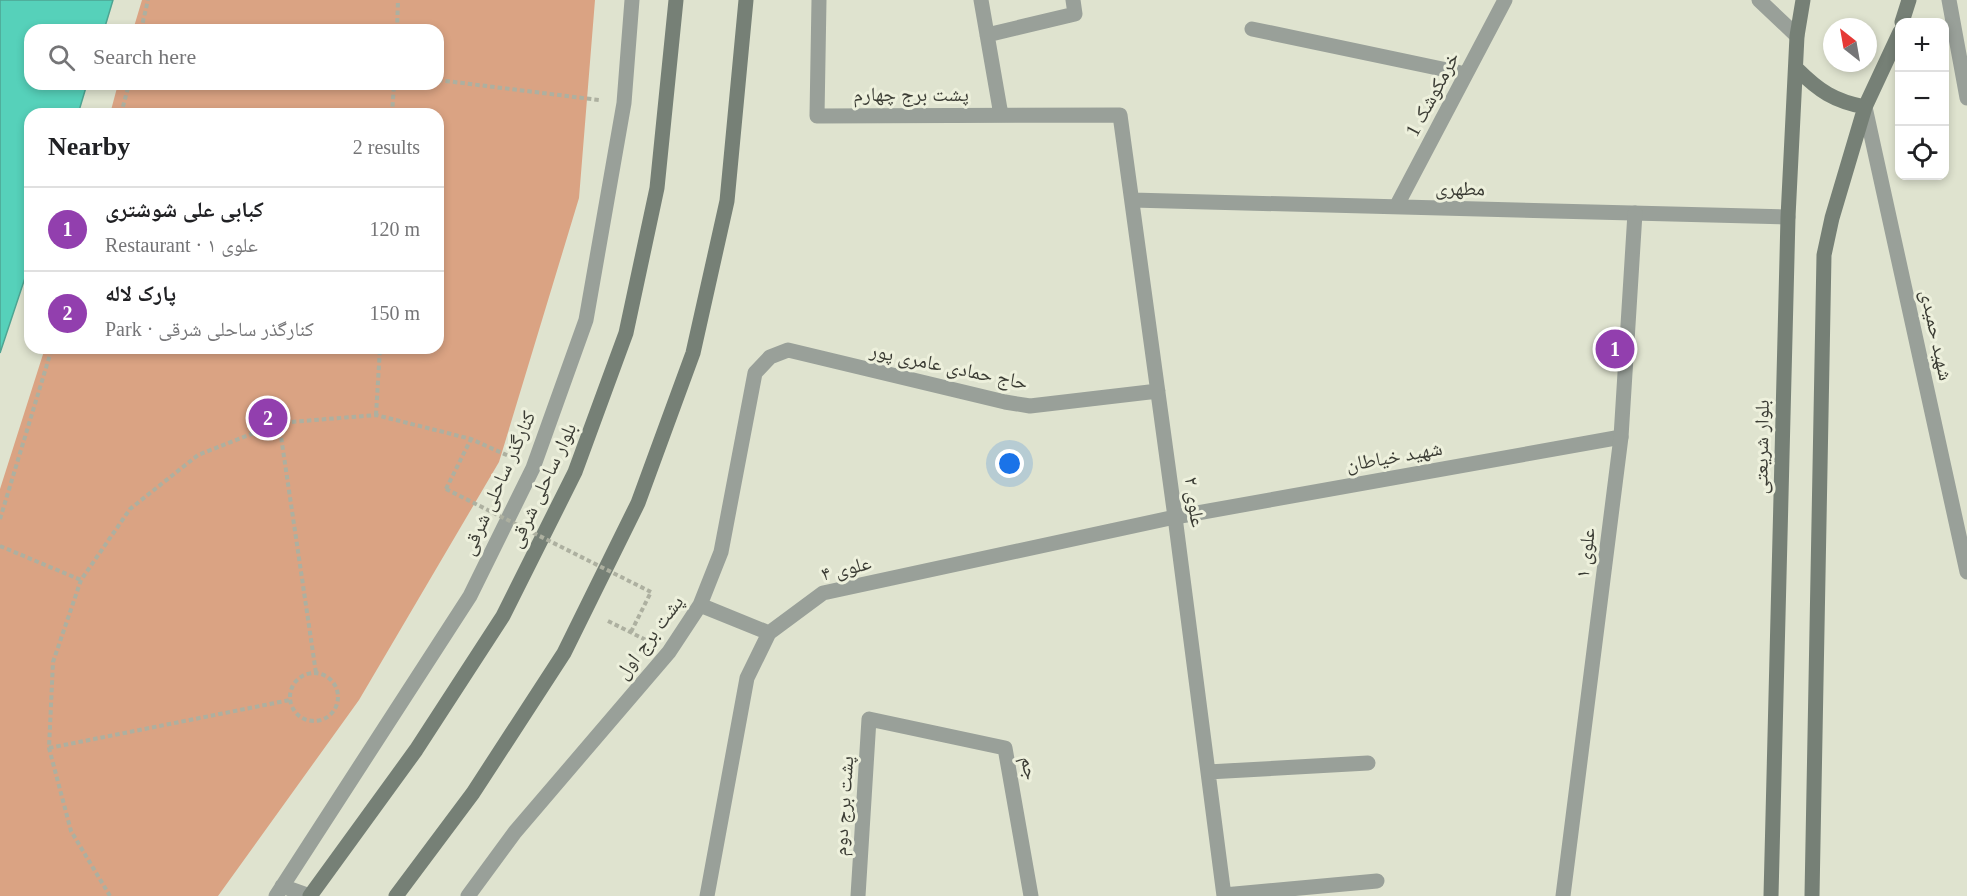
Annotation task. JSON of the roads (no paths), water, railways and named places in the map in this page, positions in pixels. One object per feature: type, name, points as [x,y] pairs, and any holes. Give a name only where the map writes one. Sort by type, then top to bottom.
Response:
[{"type":"main road","name":"بلوار ساحلی شرقی","points":[[310,896],[416,750],[503,615],[575,472],[626,333],[655,199],[676,0]]},
{"type":"main road","points":[[396,896],[473,793],[564,653],[638,503],[693,353],[727,201],[746,0]]},
{"type":"main road","name":"بلوار شریعتی","points":[[1771,896],[1788,217],[1797,36],[1803,0]]},
{"type":"main road","points":[[1903,18],[1909,0]]},
{"type":"main road","points":[[1812,896],[1824,255],[1832,218],[1865,107],[1895,41]]},
{"type":"main road","points":[[1797,69],[1815,87],[1833,98],[1865,107]]},
{"type":"street","name":"کنارگذر ساحلی شرقی","points":[[279,891],[470,596],[533,468],[586,320],[624,103],[632,0]]},
{"type":"street","name":"پشت برج چهارم","points":[[819,0],[817,116],[1120,115]]},
{"type":"street","points":[[981,0],[1001,115]]},
{"type":"street","points":[[987,35],[1075,14],[1073,0]]},
{"type":"street","name":"خرمکوشک 1","points":[[1396,207],[1504,0]]},
{"type":"street","points":[[1760,0],[1797,36]]},
{"type":"street","points":[[1949,0],[1967,98]]},
{"type":"street","points":[[1252,29],[1466,74]]},
{"type":"street","name":"شهید حمیدی","points":[[1865,107],[1967,572]]},
{"type":"street","name":"علوی ۲","points":[[1120,115],[1176,517],[1224,896]]},
{"type":"street","name":"مطهری","points":[[1132,200],[1788,217]]},
{"type":"street","name":"علوی ۱","points":[[1563,896],[1621,436],[1635,213]]},
{"type":"street","name":"حاج حمادی عامری پور","points":[[770,357],[788,350],[1030,406],[1158,391]]},
{"type":"street","name":"پشت برج اول","points":[[468,896],[515,832],[669,652],[700,605],[721,552],[755,373],[770,357]]},
{"type":"street","name":"شهید خیاطان","points":[[1176,517],[1621,436]]},
{"type":"street","name":"علوی ۴","points":[[707,896],[747,678],[769,633],[823,593],[1176,517]]},
{"type":"street","points":[[700,605],[769,633]]},
{"type":"street","name":"پشت برج دوم","points":[[858,896],[869,719]]},
{"type":"street","name":"جم","points":[[869,719],[1005,748],[1031,896]]},
{"type":"street","points":[[1208,772],[1368,763]]},
{"type":"street","points":[[1224,896],[1377,881]]},
{"type":"street","points":[[279,891],[310,896]]},
{"type":"water","points":[[0,0],[113,0],[106,24],[24,24],[24,90],[85,90],[80,108],[24,108],[24,281],[0,353]]},
{"type":"place","name":"کبابی علی شوشتری","points":[[1615,349]]},
{"type":"place","name":"پارک لاله","points":[[268,418]]}]
